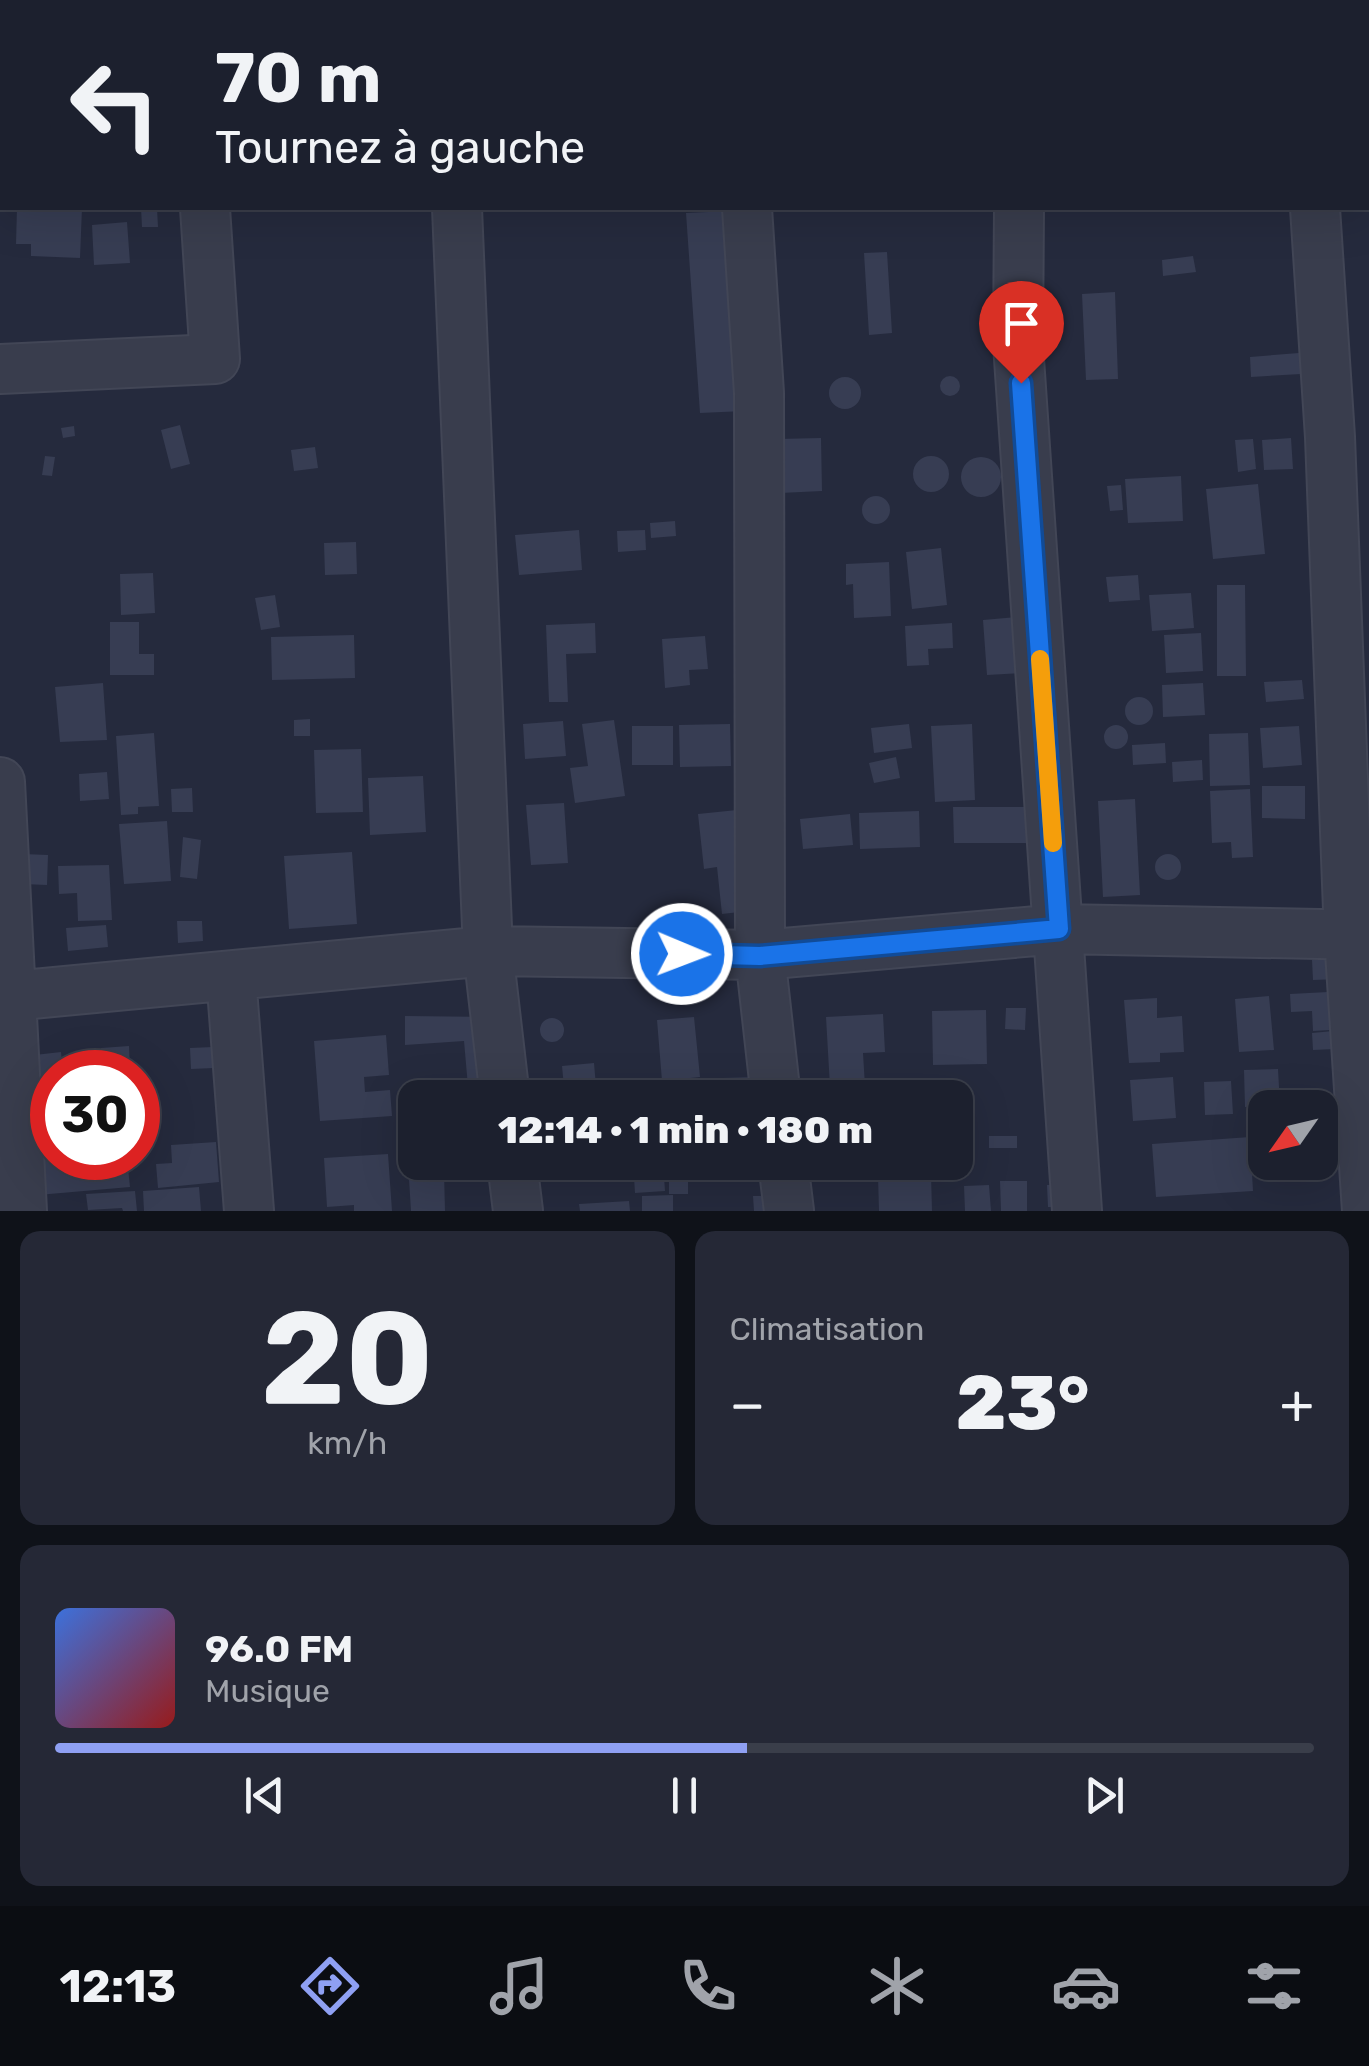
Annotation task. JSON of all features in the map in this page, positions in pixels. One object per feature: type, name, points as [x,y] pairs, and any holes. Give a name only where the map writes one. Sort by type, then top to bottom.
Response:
[{"type":"street","points":[[0,369],[215,359],[205,210]]},
{"type":"street","points":[[457,210],[488,951],[503,1080]]},
{"type":"street","points":[[747,210],[759,393],[760,956],[774,1080]]},
{"type":"street","points":[[1019,210],[1018,344],[1077,1211]]},
{"type":"street","points":[[1315,210],[1359,935],[1368,1211]]},
{"type":"street","points":[[0,782],[6,996],[22,1211]]},
{"type":"street","points":[[6,996],[488,951],[760,956],[1059,929],[1359,935]]},
{"type":"street","points":[[231,976],[249,1211]]},
{"type":"street","points":[[514,1180],[518,1211]]},
{"type":"street","points":[[785,1180],[788,1211]]},
{"type":"building","points":[[17,210],[82,210],[80,258],[31,256],[31,244],[16,244]]},
{"type":"building","points":[[141,210],[157,210],[158,227],[142,227]]},
{"type":"building","points":[[730,211],[744,411],[700,413],[686,213]]},
{"type":"building","points":[[127,222],[130,263],[94,265],[92,225]]},
{"type":"building","points":[[887,252],[892,333],[869,335],[864,253]]},
{"type":"building","points":[[1193,256],[1196,272],[1163,276],[1162,260]]},
{"type":"building","points":[[1115,292],[1118,379],[1086,380],[1082,294]]},
{"type":"building","points":[[1299,353],[1301,374],[1251,377],[1250,357]]},
{"type":"building","points":[[946,376],[954,376],[960,386],[954,396],[946,396],[940,390],[940,382]]},
{"type":"building","points":[[845,377],[857,381],[861,393],[857,405],[845,409],[833,405],[829,393],[833,381]]},
{"type":"building","points":[[180,425],[190,464],[171,469],[161,430]]},
{"type":"building","points":[[74,426],[75,436],[63,438],[61,428]]},
{"type":"building","points":[[821,438],[822,491],[780,493],[778,439]]},
{"type":"building","points":[[1291,438],[1293,469],[1264,470],[1262,440]]},
{"type":"building","points":[[1253,439],[1256,469],[1238,472],[1235,440]]},
{"type":"building","points":[[315,447],[318,468],[294,471],[291,450]]},
{"type":"building","points":[[45,456],[55,457],[52,476],[42,475]]},
{"type":"building","points":[[931,456],[944,461],[949,474],[944,487],[931,492],[918,487],[913,474],[918,461]]},
{"type":"building","points":[[981,457],[995,463],[1001,477],[995,491],[981,497],[967,491],[961,477],[967,463]]},
{"type":"building","points":[[1181,476],[1183,521],[1128,523],[1125,479]]},
{"type":"building","points":[[1258,484],[1265,554],[1213,559],[1206,489]]},
{"type":"building","points":[[1121,485],[1123,510],[1110,511],[1107,486]]},
{"type":"building","points":[[876,496],[886,500],[890,510],[886,520],[876,524],[866,520],[862,510],[866,500]]},
{"type":"building","points":[[675,521],[676,536],[651,538],[650,523]]},
{"type":"building","points":[[579,530],[582,570],[519,575],[515,535]]},
{"type":"building","points":[[645,530],[646,550],[618,552],[617,531]]},
{"type":"building","points":[[356,542],[357,574],[325,575],[324,543]]},
{"type":"building","points":[[941,548],[947,605],[912,609],[906,552]]},
{"type":"building","points":[[889,562],[891,616],[854,618],[853,584],[846,585],[846,564]]},
{"type":"building","points":[[153,573],[155,613],[121,615],[120,574]]},
{"type":"building","points":[[1138,575],[1140,600],[1109,602],[1106,577]]},
{"type":"building","points":[[1217,585],[1245,585],[1246,676],[1217,676]]},
{"type":"building","points":[[1191,593],[1194,628],[1152,631],[1149,595]]},
{"type":"building","points":[[275,595],[280,627],[261,630],[255,598]]},
{"type":"building","points":[[1017,617],[1021,673],[987,675],[983,620]]},
{"type":"building","points":[[110,622],[139,622],[139,654],[154,654],[154,675],[110,675]]},
{"type":"building","points":[[595,623],[596,653],[566,654],[568,702],[549,702],[546,625]]},
{"type":"building","points":[[952,623],[953,648],[928,649],[929,665],[907,666],[905,626]]},
{"type":"building","points":[[1201,633],[1203,671],[1166,673],[1164,635]]},
{"type":"building","points":[[354,635],[355,678],[272,680],[271,637]]},
{"type":"building","points":[[705,636],[708,669],[689,670],[690,685],[665,688],[662,639]]},
{"type":"building","points":[[1302,680],[1304,699],[1266,702],[1264,682]]},
{"type":"building","points":[[103,683],[107,740],[60,742],[55,687]]},
{"type":"building","points":[[1203,683],[1205,715],[1163,717],[1162,685]]},
{"type":"building","points":[[1139,697],[1149,701],[1153,711],[1149,721],[1139,725],[1129,721],[1125,711],[1129,701]]},
{"type":"building","points":[[310,719],[310,736],[294,736],[294,720]]},
{"type":"building","points":[[614,720],[625,796],[575,803],[570,768],[588,766],[582,724]]},
{"type":"building","points":[[563,721],[566,756],[525,759],[523,724]]},
{"type":"building","points":[[730,724],[731,766],[680,767],[679,725]]},
{"type":"building","points":[[909,724],[912,748],[874,753],[871,728]]},
{"type":"building","points":[[972,724],[975,800],[935,802],[931,726]]},
{"type":"building","points":[[1116,725],[1125,728],[1125,746],[1116,749],[1107,746],[1104,737],[1107,728]]},
{"type":"building","points":[[632,726],[673,726],[673,765],[632,765]]},
{"type":"building","points":[[1299,726],[1302,765],[1263,768],[1260,728]]},
{"type":"building","points":[[154,733],[159,806],[138,807],[138,814],[121,815],[116,736]]},
{"type":"building","points":[[1248,733],[1250,785],[1210,786],[1209,734]]},
{"type":"building","points":[[1165,743],[1166,763],[1133,765],[1132,745]]},
{"type":"building","points":[[361,749],[363,812],[316,813],[314,750]]},
{"type":"building","points":[[896,757],[900,778],[874,783],[869,763]]},
{"type":"building","points":[[1202,760],[1203,780],[1173,782],[1172,762]]},
{"type":"building","points":[[107,772],[109,799],[80,801],[79,774]]},
{"type":"building","points":[[423,776],[426,832],[370,835],[368,778]]},
{"type":"building","points":[[1262,786],[1305,786],[1305,819],[1262,818]]},
{"type":"building","points":[[192,788],[193,812],[172,812],[171,789]]},
{"type":"building","points":[[1250,789],[1253,857],[1232,858],[1231,842],[1212,843],[1210,791]]},
{"type":"building","points":[[1135,799],[1140,895],[1103,897],[1098,801]]},
{"type":"building","points":[[564,803],[568,863],[531,865],[526,805]]},
{"type":"building","points":[[953,807],[1037,807],[1037,843],[954,843]]},
{"type":"building","points":[[737,810],[748,911],[722,914],[717,867],[704,869],[698,814]]},
{"type":"building","points":[[919,811],[920,847],[860,849],[859,813]]},
{"type":"building","points":[[850,814],[853,845],[803,849],[800,819]]},
{"type":"building","points":[[167,821],[171,881],[124,884],[119,824]]},
{"type":"building","points":[[183,837],[201,840],[197,879],[180,877]]},
{"type":"building","points":[[352,852],[357,924],[289,929],[284,856]]},
{"type":"building","points":[[23,854],[48,855],[47,885],[23,884]]},
{"type":"building","points":[[1168,854],[1177,858],[1181,867],[1177,876],[1168,880],[1159,876],[1155,867],[1159,858]]},
{"type":"building","points":[[109,865],[112,920],[78,921],[77,893],[59,894],[58,866]]},
{"type":"building","points":[[177,921],[202,921],[203,941],[178,943]]},
{"type":"building","points":[[106,925],[108,947],[68,951],[66,928]]},
{"type":"building","points":[[1338,958],[1340,979],[1313,980],[1312,960]]},
{"type":"building","points":[[1328,992],[1330,1030],[1313,1031],[1312,1011],[1291,1012],[1290,994]]},
{"type":"building","points":[[1269,996],[1274,1050],[1239,1052],[1235,999]]},
{"type":"building","points":[[1157,998],[1157,1018],[1182,1016],[1184,1052],[1160,1053],[1160,1062],[1129,1063],[1124,1000]]},
{"type":"building","points":[[1006,1008],[1026,1008],[1025,1030],[1005,1029]]},
{"type":"building","points":[[986,1010],[987,1064],[933,1065],[932,1011]]},
{"type":"building","points":[[883,1014],[885,1052],[863,1053],[865,1080],[830,1080],[826,1017]]},
{"type":"building","points":[[405,1016],[494,1017],[499,1080],[467,1080],[464,1041],[405,1045]]},
{"type":"building","points":[[694,1017],[700,1077],[662,1080],[657,1020]]},
{"type":"building","points":[[552,1018],[561,1021],[561,1039],[552,1042],[543,1039],[540,1030],[543,1021]]},
{"type":"building","points":[[1333,1031],[1334,1049],[1313,1050],[1312,1033]]},
{"type":"building","points":[[386,1035],[389,1075],[364,1077],[365,1092],[390,1090],[392,1116],[320,1121],[314,1041]]},
{"type":"building","points":[[129,1046],[129,1050],[101,1050]]},
{"type":"building","points":[[213,1047],[214,1068],[191,1069],[190,1048]]},
{"type":"building","points":[[26,1056],[30,1056],[30,1102]]},
{"type":"building","points":[[594,1063],[595,1080],[563,1080],[562,1066]]},
{"type":"building","points":[[1278,1069],[1279,1090],[1248,1090],[1245,1107],[1244,1070]]},
{"type":"building","points":[[760,1077],[760,1080],[722,1080]]},
{"type":"building","points":[[1173,1077],[1176,1118],[1133,1121],[1130,1080]]},
{"type":"building","points":[[1231,1081],[1233,1114],[1205,1115],[1204,1082]]},
{"type":"building","points":[[989,1136],[1017,1136],[1017,1148],[989,1148]]},
{"type":"building","points":[[1248,1137],[1248,1180],[1252,1180],[1253,1191],[1156,1197],[1152,1144]]},
{"type":"building","points":[[216,1142],[219,1182],[158,1188],[160,1164],[172,1163],[171,1145]]},
{"type":"building","points":[[388,1154],[392,1211],[354,1211],[354,1205],[327,1207],[324,1158]]},
{"type":"building","points":[[37,1180],[129,1180],[130,1187],[38,1195]]},
{"type":"building","points":[[409,1180],[444,1180],[445,1211],[411,1211]]},
{"type":"building","points":[[634,1180],[664,1180],[665,1191],[635,1193]]},
{"type":"building","points":[[669,1180],[688,1180],[688,1194],[669,1194]]},
{"type":"building","points":[[878,1180],[931,1180],[932,1211],[879,1211]]},
{"type":"building","points":[[1000,1181],[1027,1181],[1027,1211],[1001,1211]]},
{"type":"building","points":[[989,1185],[991,1211],[965,1211],[964,1186]]},
{"type":"building","points":[[1047,1185],[1061,1185],[1062,1207],[1048,1207]]},
{"type":"building","points":[[199,1187],[201,1211],[144,1211],[143,1191]]},
{"type":"building","points":[[135,1191],[137,1211],[88,1210],[86,1194]]},
{"type":"building","points":[[673,1195],[673,1211],[642,1211],[642,1196]]},
{"type":"building","points":[[753,1196],[772,1196],[772,1211],[754,1211]]},
{"type":"building","points":[[629,1201],[630,1211],[580,1211],[579,1204]]},
{"type":"slow traffic","points":[[1040,659],[1053,843]]},
{"type":"route","points":[[682,954],[760,956],[1059,929],[1021,383]]}]
